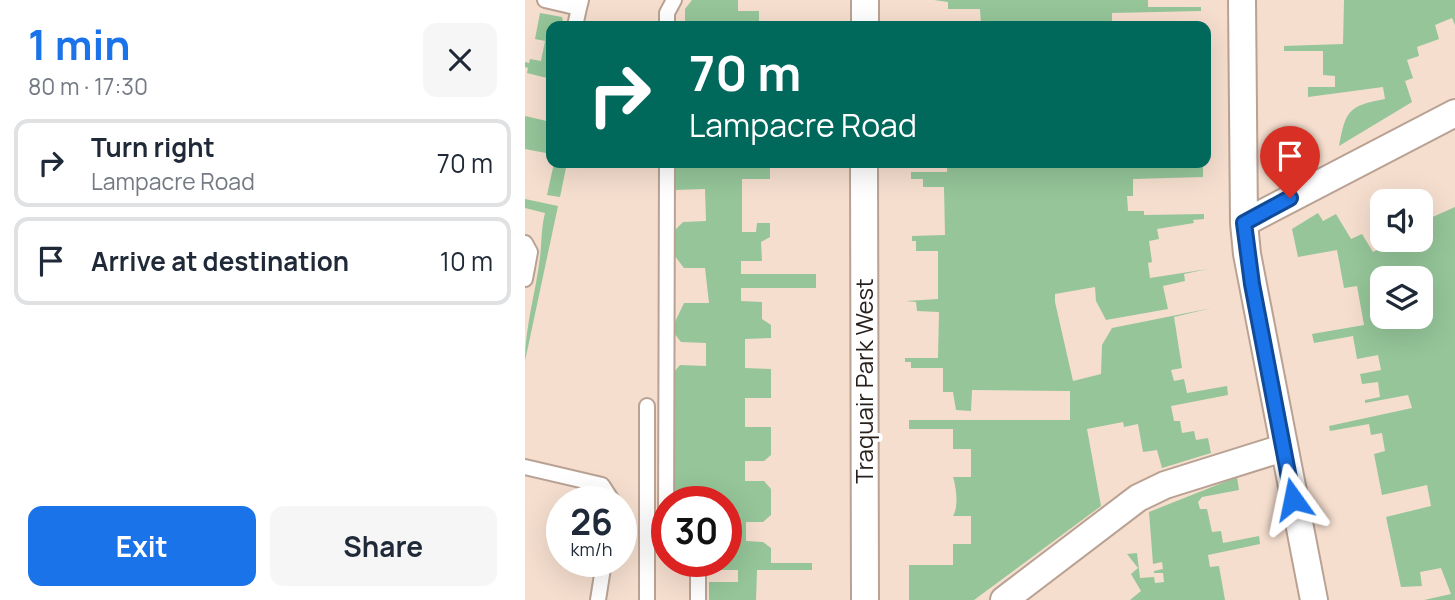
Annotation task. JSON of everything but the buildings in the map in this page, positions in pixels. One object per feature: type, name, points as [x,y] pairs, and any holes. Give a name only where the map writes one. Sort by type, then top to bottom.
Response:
[{"type":"street","points":[[865,0],[865,21]]},
{"type":"street","points":[[1242,0],[1244,223],[1252,284],[1314,600]]},
{"type":"street","points":[[1244,223],[1455,113]]},
{"type":"street","name":"Traquair Park West","points":[[865,168],[865,600]]},
{"type":"street","points":[[1005,600],[1138,498],[1165,485],[1283,448]]},
{"type":"lane","points":[[545,0],[580,4]]},
{"type":"lane","points":[[667,21],[667,13],[674,0]]},
{"type":"lane","points":[[666,486],[667,168]]},
{"type":"lane","points":[[525,243],[530,252],[525,279]]},
{"type":"lane","points":[[647,406],[647,600]]},
{"type":"lane","points":[[525,467],[603,486]]},
{"type":"lane","points":[[599,600],[602,577]]},
{"type":"lane","points":[[698,577],[698,600]]},
{"type":"green space","points":[[692,0],[738,0],[738,11],[759,11],[759,21],[685,21],[685,9]]},
{"type":"green space","points":[[934,0],[1148,0],[1148,7],[1201,7],[1201,11],[1112,13],[1112,21],[981,21],[980,9],[948,9],[948,2]]},
{"type":"green space","points":[[1344,0],[1455,0],[1455,25],[1452,18],[1435,25],[1439,39],[1417,47],[1419,56],[1407,60],[1413,78],[1405,81],[1412,102],[1339,146],[1347,117],[1356,107],[1385,99],[1383,87],[1308,97],[1308,87],[1335,87],[1335,76],[1323,75],[1323,51],[1284,51],[1284,46],[1343,44]]},
{"type":"green space","points":[[540,13],[562,17],[563,21],[546,21],[546,78],[527,73],[528,68],[525,67],[525,62],[529,63],[530,59],[541,61],[545,41],[535,39]]},
{"type":"green space","points":[[525,116],[546,121],[546,153],[525,149]]},
{"type":"green space","points":[[553,168],[566,168],[560,197],[547,195]]},
{"type":"green space","points":[[674,168],[770,168],[770,179],[742,179],[742,232],[756,232],[757,223],[770,223],[770,237],[761,242],[762,261],[741,261],[741,274],[816,274],[816,288],[741,288],[741,301],[762,302],[762,319],[771,325],[771,338],[745,339],[745,368],[771,369],[771,398],[745,398],[745,427],[771,427],[771,455],[764,461],[745,461],[745,481],[764,481],[771,489],[771,515],[763,522],[746,522],[746,541],[763,542],[771,548],[771,563],[812,563],[812,570],[757,570],[756,600],[709,600],[709,582],[738,582],[738,577],[742,577],[742,486],[673,486],[673,373],[680,365],[706,366],[706,343],[681,342],[674,333],[674,324],[684,303],[709,303],[705,268],[684,268],[674,255],[674,231],[683,222],[706,221],[705,189],[674,190]]},
{"type":"green space","points":[[947,168],[1203,168],[1203,177],[1133,179],[1133,196],[1127,196],[1128,211],[1144,211],[1144,215],[1204,214],[1204,219],[1193,220],[1194,223],[1157,229],[1159,239],[1149,241],[1152,262],[1148,263],[1150,278],[1208,269],[1184,274],[1185,281],[1163,286],[1168,309],[1106,320],[1096,301],[1095,287],[1055,294],[1055,302],[1073,381],[1101,374],[1102,345],[1112,328],[1212,308],[1174,317],[1182,368],[1171,370],[1174,381],[1184,379],[1187,393],[1227,386],[1228,395],[1171,406],[1174,421],[1180,421],[1182,433],[1194,431],[1196,440],[1208,438],[1211,453],[1162,468],[1157,450],[1143,452],[1138,424],[1124,427],[1123,422],[1087,429],[1101,506],[974,600],[909,600],[909,565],[953,565],[953,544],[971,544],[971,516],[953,516],[956,491],[953,477],[971,477],[971,449],[953,449],[953,429],[909,429],[909,420],[1070,420],[1070,391],[972,390],[971,411],[956,410],[953,392],[943,392],[943,368],[911,368],[911,362],[905,362],[905,358],[938,358],[939,312],[917,311],[916,302],[906,301],[938,299],[938,251],[916,251],[916,241],[912,241],[912,236],[945,235],[944,187],[923,187],[923,179],[911,179],[911,172],[947,172]]},
{"type":"green space","points":[[525,199],[558,206],[525,361],[545,213],[525,208]]},
{"type":"green space","points":[[1455,207],[1455,600],[1424,600],[1451,594],[1441,568],[1420,572],[1422,586],[1401,587],[1386,517],[1431,506],[1427,485],[1382,495],[1374,454],[1385,451],[1382,433],[1371,435],[1369,424],[1330,431],[1329,426],[1412,408],[1408,395],[1365,403],[1365,400],[1380,397],[1378,382],[1362,384],[1360,374],[1381,370],[1378,355],[1357,359],[1353,336],[1314,343],[1312,334],[1364,325],[1357,286],[1344,288],[1337,250],[1298,257],[1292,229],[1318,213],[1323,221],[1336,214],[1351,239],[1362,234],[1370,252],[1433,252],[1433,217]]},
{"type":"green space","points":[[1237,477],[1239,490],[1202,497],[1198,502],[1200,509],[1207,509],[1212,532],[1221,531],[1223,543],[1259,536],[1260,544],[1208,555],[1210,567],[1219,566],[1225,600],[1130,600],[1141,591],[1131,574],[1138,568],[1127,554],[1137,553],[1140,578],[1154,577],[1155,583],[1164,582],[1163,573],[1154,573],[1163,569],[1162,562],[1153,564],[1149,512]]},
{"type":"route","points":[[1290,198],[1244,223],[1252,284],[1293,499]]}]
